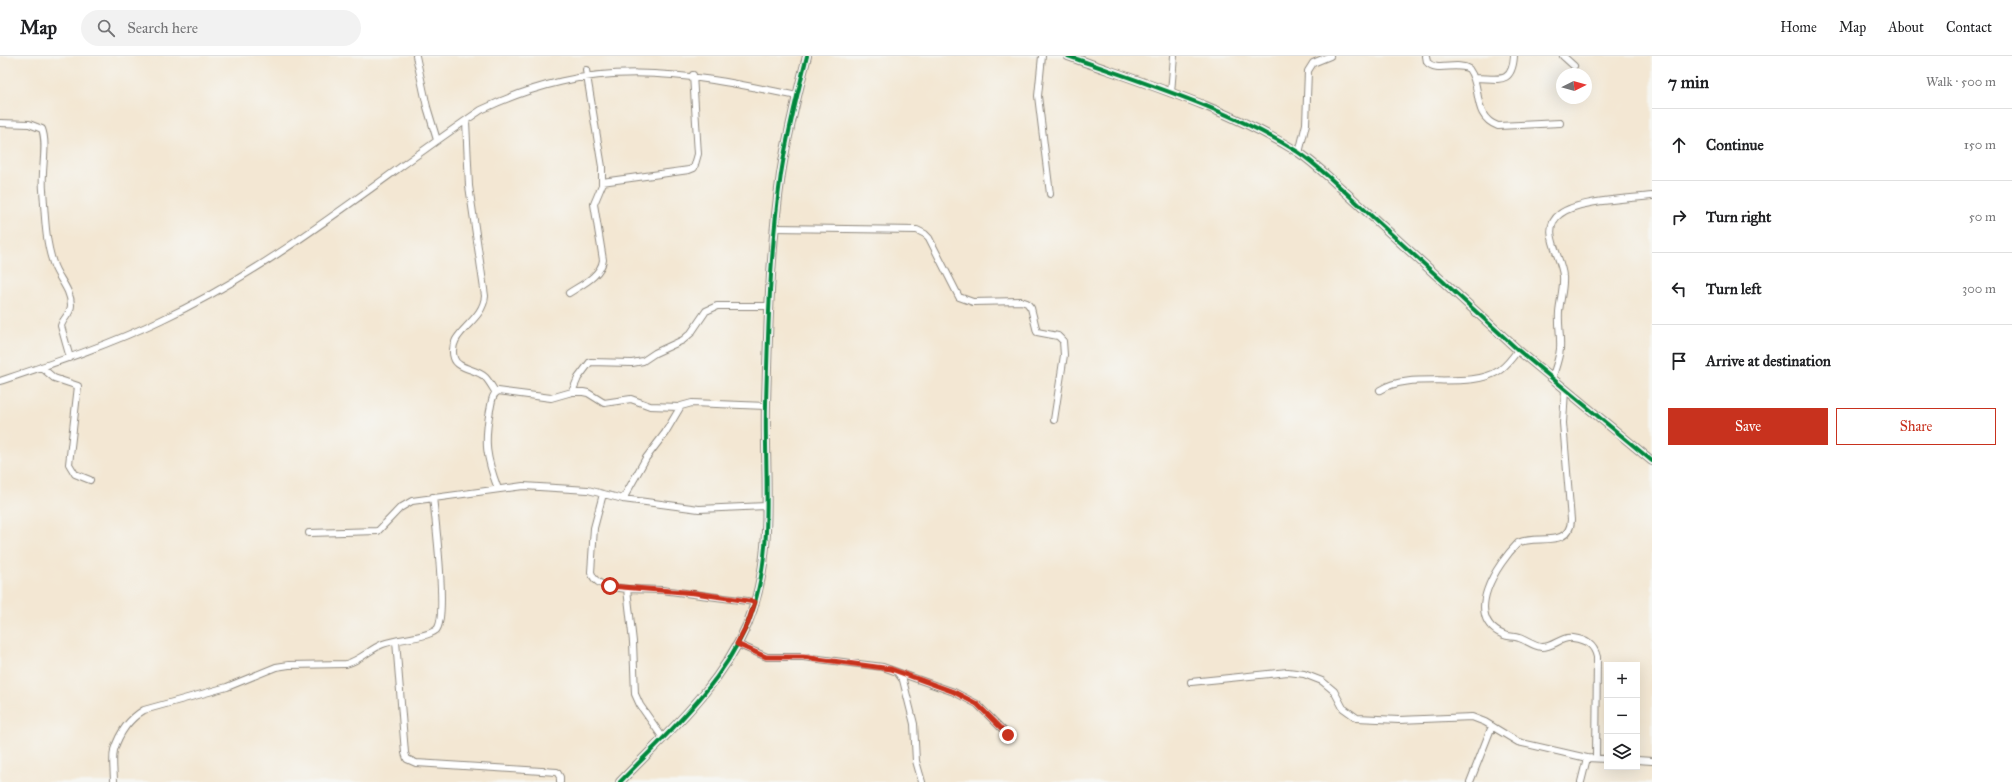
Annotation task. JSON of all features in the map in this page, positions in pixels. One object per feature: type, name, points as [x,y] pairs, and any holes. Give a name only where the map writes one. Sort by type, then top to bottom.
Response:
[{"type":"street","points":[[416,56],[427,107],[437,140]]},
{"type":"street","points":[[620,782],[709,689],[737,644],[748,623],[755,602],[764,550],[766,506],[766,406],[775,228],[781,174],[806,56]]},
{"type":"street","points":[[1042,56],[1038,96],[1050,194]]},
{"type":"street","points":[[1068,56],[1171,93],[1229,116],[1299,153],[1331,179],[1518,350],[1652,461]]},
{"type":"street","points":[[1171,93],[1174,56]]},
{"type":"street","points":[[1299,153],[1306,124],[1308,71],[1313,63],[1330,56]]},
{"type":"street","points":[[1426,56],[1430,65],[1466,67],[1474,78],[1480,109],[1489,123],[1498,126],[1560,123]]},
{"type":"street","points":[[1474,78],[1500,79],[1507,77],[1513,69],[1514,56]]},
{"type":"street","points":[[1563,56],[1574,66]]},
{"type":"street","points":[[0,381],[70,358],[161,320],[245,274],[313,229],[437,140],[500,99],[524,88],[553,78],[586,70],[635,67],[694,75],[797,96]]},
{"type":"street","points":[[569,293],[594,276],[603,264],[594,204],[602,182],[599,145],[586,70]]},
{"type":"street","points":[[602,182],[689,170],[694,168],[698,154],[694,75]]},
{"type":"street","points":[[466,121],[469,186],[485,296],[480,313],[455,340],[453,354],[458,364],[484,377],[496,392]]},
{"type":"street","points":[[0,123],[36,126],[42,129],[44,136],[41,176],[46,231],[53,263],[69,294],[71,302],[71,308],[61,326],[70,358]]},
{"type":"street","points":[[1552,379],[1560,348],[1559,312],[1563,284],[1562,268],[1554,249],[1552,237],[1553,221],[1559,214],[1575,206],[1652,196]]},
{"type":"street","points":[[775,228],[917,230],[929,238],[959,297],[973,302],[1021,301],[1027,303],[1031,308],[1037,332],[1058,336],[1064,343],[1054,420]]},
{"type":"street","points":[[572,392],[578,378],[590,362],[632,363],[643,361],[655,353],[683,340],[691,333],[706,311],[712,308],[725,305],[770,306]]},
{"type":"street","points":[[1380,390],[1397,382],[1462,379],[1488,375],[1503,368],[1518,350]]},
{"type":"street","points":[[41,367],[54,378],[78,386],[69,464],[75,474],[90,480]]},
{"type":"street","points":[[1565,390],[1563,423],[1571,520],[1570,528],[1567,533],[1559,537],[1518,543],[1497,569],[1487,593],[1484,610],[1486,618],[1499,632],[1537,646],[1547,646],[1560,640],[1572,638],[1589,642],[1593,646],[1597,657],[1596,758]]},
{"type":"street","points":[[498,489],[491,469],[486,440],[492,397],[496,392],[505,391],[551,398],[572,392],[588,393],[604,403],[631,399],[650,406],[679,407],[692,403],[766,406]]},
{"type":"street","points":[[623,499],[646,458],[665,433],[679,407]]},
{"type":"street","points":[[309,533],[369,533],[378,531],[400,508],[412,501],[523,486],[560,487],[588,490],[623,499],[699,509],[766,506]]},
{"type":"street","points":[[603,494],[594,528],[590,566],[592,575],[600,584],[755,602]]},
{"type":"street","points":[[114,782],[114,751],[125,727],[135,716],[144,710],[227,687],[276,667],[346,664],[354,662],[382,644],[430,633],[437,629],[441,624],[442,604],[433,497]]},
{"type":"street","points":[[627,588],[635,694],[663,738]]},
{"type":"street","points":[[396,641],[405,753],[407,759],[416,763],[520,771],[557,772],[560,777],[560,782]]},
{"type":"street","points":[[737,644],[766,657],[803,657],[883,667],[898,672],[954,692],[977,704],[1008,735]]},
{"type":"street","points":[[898,672],[903,680],[914,724],[916,761],[922,782]]},
{"type":"street","points":[[1191,682],[1297,673],[1313,677],[1329,686],[1343,708],[1357,718],[1399,720],[1463,716],[1478,718],[1518,742],[1587,758],[1604,759]]},
{"type":"street","points":[[1470,782],[1492,726]]},
{"type":"street","points":[[1581,782],[1587,758]]},
{"type":"street","points":[[1640,760],[1652,761]]},
{"type":"cycle path","points":[[620,782],[691,709],[722,670],[747,625],[756,599],[762,572],[767,516],[767,375],[770,289],[774,232],[783,159],[792,115],[807,56]]},
{"type":"cycle path","points":[[1068,56],[1186,98],[1215,110],[1271,136],[1298,152],[1331,179],[1518,350],[1652,461]]},
{"type":"route","points":[[610,586],[695,593],[755,602],[748,623],[737,644],[766,657],[803,657],[891,669],[954,692],[977,704],[984,709],[1008,735]]}]
